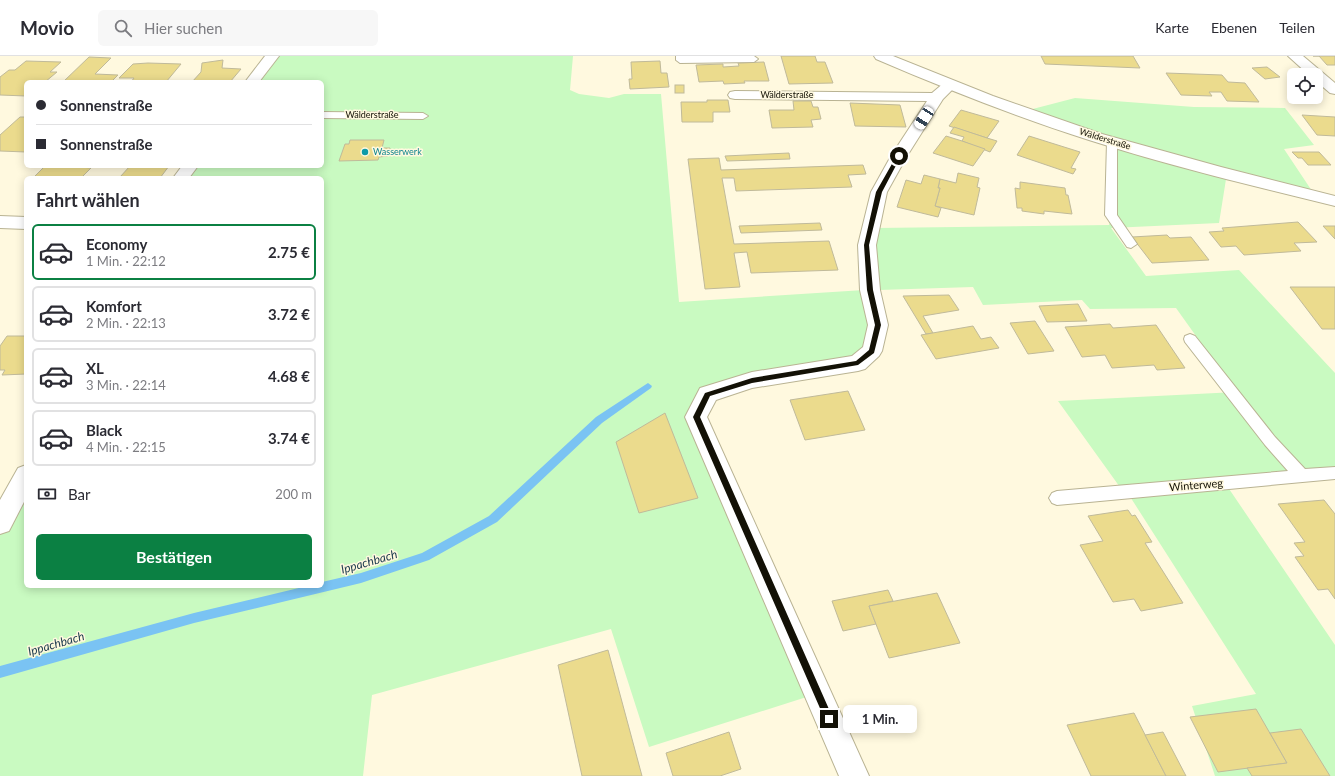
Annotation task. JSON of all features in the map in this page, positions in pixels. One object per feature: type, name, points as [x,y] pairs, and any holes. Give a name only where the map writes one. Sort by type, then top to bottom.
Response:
[{"type":"street","points":[[254,80],[272,56]]},
{"type":"street","name":"Wälderstraße","points":[[881,56],[950,85],[1112,142],[1231,176],[1335,201]]},
{"type":"street","points":[[1295,56],[1335,90]]},
{"type":"street","points":[[854,776],[696,417],[708,394],[752,380],[858,363],[872,351],[878,325],[870,290],[866,245],[879,192],[899,156],[933,105],[936,97],[950,85]]},
{"type":"street","name":"Wälderstraße","points":[[735,95],[936,97]]},
{"type":"street","points":[[0,222],[24,223]]},
{"type":"street","points":[[0,523],[24,479]]},
{"type":"lane","points":[[680,56],[680,60],[754,59]]},
{"type":"lane","name":"Wälderstraße","points":[[324,115],[423,116]]},
{"type":"lane","points":[[1112,142],[1111,215],[1131,244]]},
{"type":"lane","points":[[1190,339],[1270,441],[1302,476]]},
{"type":"lane","name":"Winterweg","points":[[1057,498],[1335,473]]},
{"type":"green space","points":[[275,56],[573,56],[570,90],[579,94],[609,98],[624,94],[661,94],[679,302],[864,290],[875,326],[856,362],[706,393],[694,418],[816,694],[649,747],[611,629],[372,695],[363,776],[0,776],[0,530],[24,486],[24,588],[324,588],[324,176],[186,176],[192,168],[324,168],[324,80],[256,80]]},
{"type":"green space","points":[[1075,98],[1194,107],[1285,108],[1314,145],[1284,149],[1314,194],[1227,173],[1219,223],[1111,228],[1146,276],[1239,270],[1335,373],[1335,470],[1223,480],[1335,645],[1335,776],[1215,776],[1192,706],[1256,694],[1129,495],[1122,490],[1058,401],[1236,392],[1176,308],[1090,309],[1082,300],[983,305],[973,287],[879,290],[872,245],[876,228],[1109,225],[1114,205],[1115,144],[1025,111]]},
{"type":"building","points":[[781,56],[815,56],[817,62],[825,62],[833,83],[789,84]]},
{"type":"building","points":[[1041,56],[1133,56],[1140,68],[1045,64]]},
{"type":"building","points":[[1319,56],[1335,56],[1335,65],[1327,65]]},
{"type":"building","points":[[89,57],[111,58],[95,74],[118,75],[113,80],[65,80]]},
{"type":"building","points":[[223,60],[222,68],[241,69],[232,80],[194,80],[201,72],[202,63]]},
{"type":"building","points":[[26,61],[61,62],[50,72],[57,72],[47,80],[24,80],[24,96],[0,95],[0,77],[9,70],[15,70]]},
{"type":"building","points":[[660,61],[661,73],[667,73],[669,87],[630,89],[629,79],[632,79],[631,62]]},
{"type":"building","points":[[764,62],[769,81],[744,81],[745,83],[724,84],[723,81],[699,82],[696,65],[723,64],[723,67],[739,66],[738,63]]},
{"type":"building","points":[[133,64],[181,64],[168,80],[132,80],[134,78],[119,78]]},
{"type":"building","points":[[1267,67],[1280,77],[1265,79],[1252,68]]},
{"type":"building","points":[[1166,73],[1222,75],[1228,82],[1245,83],[1259,102],[1227,101],[1221,92],[1209,92],[1212,96],[1181,95]]},
{"type":"building","points":[[675,85],[684,85],[684,93],[675,93]]},
{"type":"building","points":[[707,100],[728,100],[730,112],[713,112],[713,122],[682,122],[681,102],[707,102]]},
{"type":"building","points":[[793,101],[811,101],[813,107],[818,107],[821,119],[811,120],[813,127],[772,128],[769,110],[794,110]]},
{"type":"building","points":[[850,103],[900,105],[906,127],[855,126]]},
{"type":"building","points":[[961,110],[999,121],[987,138],[949,126]]},
{"type":"building","points":[[1302,115],[1335,117],[1335,136],[1317,135]]},
{"type":"building","points":[[20,117],[24,117],[24,152],[0,151],[0,135]]},
{"type":"building","points":[[954,127],[997,141],[990,152],[962,141],[964,137],[950,133]]},
{"type":"building","points":[[946,136],[985,149],[973,166],[933,153]]},
{"type":"building","points":[[1029,136],[1080,152],[1071,168],[1076,169],[1073,174],[1017,155]]},
{"type":"building","name":"Wasserwerk","points":[[350,140],[384,140],[382,148],[390,148],[388,156],[379,157],[378,160],[339,161],[345,144],[349,144]]},
{"type":"building","points":[[1292,152],[1319,152],[1331,165],[1308,165],[1302,158],[1298,158]]},
{"type":"building","points":[[789,153],[790,159],[727,161],[725,156]]},
{"type":"building","points":[[719,158],[721,170],[863,165],[866,174],[848,175],[852,187],[736,191],[734,178],[722,178],[734,244],[829,241],[838,270],[751,273],[747,252],[734,253],[740,287],[705,289],[688,159]]},
{"type":"building","points":[[43,168],[91,168],[83,176],[35,176]]},
{"type":"building","points":[[128,168],[168,168],[162,176],[121,176]]},
{"type":"building","points":[[958,173],[979,178],[977,187],[980,188],[974,215],[935,206],[940,188],[938,188],[940,179],[956,183]]},
{"type":"building","points":[[924,175],[940,179],[938,188],[940,188],[935,206],[941,208],[938,217],[897,207],[906,180],[921,184]]},
{"type":"building","points":[[1020,182],[1065,188],[1072,214],[1044,211],[1044,214],[1022,211],[1022,208],[1017,208],[1015,188],[1020,189]]},
{"type":"building","points":[[1298,222],[1317,242],[1294,243],[1301,251],[1244,255],[1236,246],[1221,247],[1209,232],[1224,231],[1222,228]]},
{"type":"building","points":[[820,223],[822,230],[741,233],[739,226]]},
{"type":"building","points":[[1323,226],[1335,226],[1335,239]]},
{"type":"building","points":[[1167,235],[1170,238],[1191,237],[1209,260],[1152,263],[1132,237]]},
{"type":"building","points":[[1290,287],[1335,287],[1335,329],[1322,329]]},
{"type":"building","points":[[949,295],[959,310],[923,316],[933,333],[926,334],[903,296]]},
{"type":"building","points":[[1078,304],[1087,321],[1047,322],[1039,306]]},
{"type":"building","points":[[1035,321],[1054,351],[1028,354],[1010,323]]},
{"type":"building","points":[[1110,324],[1113,328],[1156,325],[1185,368],[1157,370],[1154,365],[1112,368],[1105,355],[1082,357],[1065,327]]},
{"type":"building","points":[[973,326],[981,339],[991,337],[999,348],[936,359],[921,335]]},
{"type":"building","points":[[7,336],[24,336],[24,374],[2,375],[5,370],[0,370],[0,346]]},
{"type":"building","points":[[848,391],[865,430],[805,440],[790,400]]},
{"type":"building","points":[[665,413],[698,498],[639,513],[616,442]]},
{"type":"building","points":[[1324,500],[1335,514],[1335,599],[1328,589],[1318,590],[1295,557],[1304,556],[1294,543],[1305,542],[1278,504]]},
{"type":"building","points":[[1128,510],[1132,516],[1135,515],[1152,542],[1145,543],[1183,603],[1141,611],[1134,599],[1113,602],[1080,545],[1103,541],[1088,516]]},
{"type":"building","points":[[888,590],[893,601],[869,606],[876,624],[843,631],[832,601]]},
{"type":"building","points":[[937,593],[960,643],[889,658],[869,606]]},
{"type":"building","points":[[608,650],[642,776],[582,776],[558,665]]},
{"type":"building","points":[[1256,709],[1287,763],[1218,772],[1190,717]]},
{"type":"building","points":[[1134,713],[1166,776],[1091,776],[1067,725]]},
{"type":"building","points":[[1301,729],[1330,776],[1252,776],[1247,768],[1287,763],[1270,733]]},
{"type":"building","points":[[729,732],[741,769],[720,776],[673,776],[666,753]]},
{"type":"building","points":[[1163,732],[1186,776],[1166,776],[1145,735]]},
{"type":"waterway","name":"Ippachbach","points":[[324,587],[361,578],[425,557],[493,519],[599,420],[648,386]]},
{"type":"waterway","name":"Ippachbach","points":[[0,672],[194,618],[319,588]]},
{"type":"place","name":"Wasserwerk","points":[[365,152]]},
{"type":"route","points":[[829,719],[696,417],[708,394],[752,380],[858,363],[872,351],[878,325],[870,290],[866,245],[879,192],[899,156]]}]
